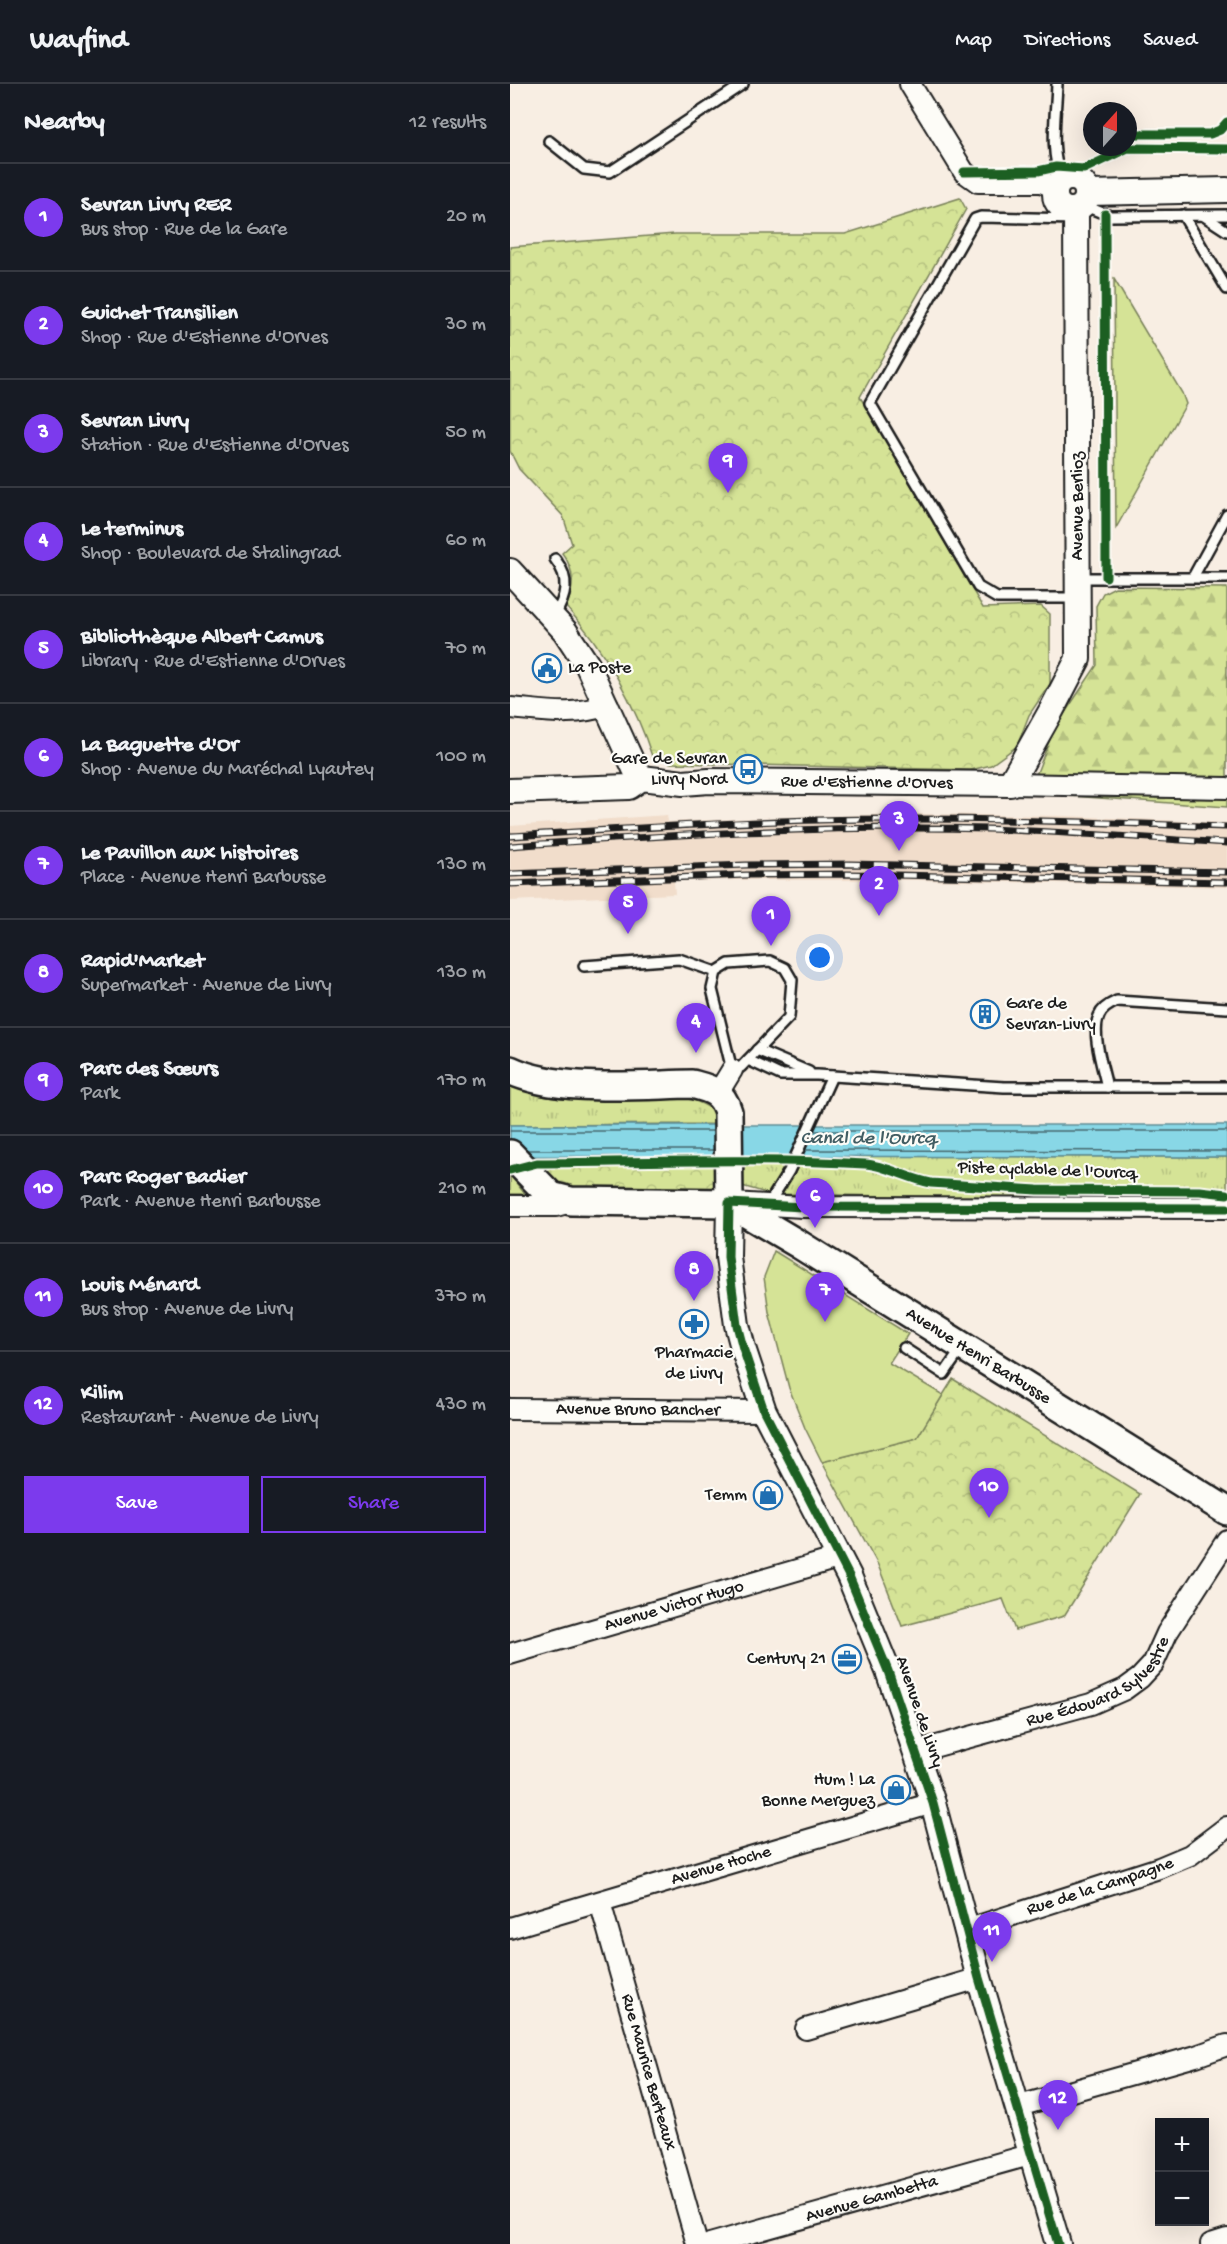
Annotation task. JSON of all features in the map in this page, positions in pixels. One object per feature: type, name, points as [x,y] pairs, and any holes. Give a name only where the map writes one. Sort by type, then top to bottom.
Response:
[{"type":"main road","points":[[510,1070],[525,1077],[557,1084],[692,1084],[708,1088],[723,1102],[729,1203],[571,1202],[551,1196],[510,1154]]},
{"type":"main road","name":"Avenue Henri Barbusse","points":[[729,1203],[1227,1511]]},
{"type":"street","points":[[910,84],[964,172],[978,182],[1059,184],[1055,198],[1057,203],[1065,209],[1227,190]]},
{"type":"street","name":"Avenue Berlioz","points":[[1010,784],[1078,659],[1081,207]]},
{"type":"street","points":[[510,571],[554,617],[588,666],[608,705],[635,769],[642,778]]},
{"type":"street","points":[[510,708],[568,713],[586,712],[608,705]]},
{"type":"street","name":"Rue d'Estienne d'Orves","points":[[510,791],[629,787],[642,778],[683,783],[721,781],[1227,788]]},
{"type":"street","points":[[723,1102],[740,1065]]},
{"type":"street","points":[[510,1206],[556,1206],[571,1202]]},
{"type":"street","points":[[729,1203],[1227,1208],[1227,1225]]},
{"type":"street","name":"Avenue de Livry","points":[[729,1203],[728,1257],[736,1325],[764,1411],[849,1576],[888,1671],[933,1803],[979,1978],[1058,2244]]},
{"type":"street","name":"Avenue Bruno Bancher","points":[[510,1409],[764,1411]]},
{"type":"street","name":"Rue Édouard Sylvestre","points":[[915,1752],[1091,1704],[1125,1689],[1153,1664],[1167,1633],[1227,1540]]},
{"type":"street","name":"Avenue Victor Hugo","points":[[510,1654],[838,1558]]},
{"type":"street","name":"Avenue Hoche","points":[[510,1928],[933,1803]]},
{"type":"street","name":"Rue de la Campagne","points":[[966,1930],[1159,1868],[1190,1855],[1227,1827]]},
{"type":"street","name":"Rue Maurice Berteaux","points":[[600,1902],[697,2244]]},
{"type":"street","points":[[806,2029],[979,1978]]},
{"type":"street","points":[[1018,2106],[1196,2056],[1227,2045]]},
{"type":"street","name":"Avenue Gambetta","points":[[710,2244],[1033,2154]]},
{"type":"street","points":[[1211,2244],[1227,2239]]},
{"type":"lane","points":[[549,141],[584,169],[610,172],[743,84]]},
{"type":"lane","points":[[1057,84],[1055,153],[1059,184]]},
{"type":"lane","points":[[1227,215],[1110,216],[1081,207],[975,219],[870,403],[978,587],[997,598],[1192,578],[1227,578]]},
{"type":"lane","points":[[1183,215],[1227,289]]},
{"type":"lane","points":[[1202,215],[1227,231]]},
{"type":"lane","points":[[1192,578],[1227,515]]},
{"type":"lane","points":[[554,617],[566,591],[564,573],[555,558]]},
{"type":"lane","points":[[584,966],[679,959],[716,972]]},
{"type":"lane","points":[[770,961],[785,968],[792,980],[789,1017],[740,1065],[712,989],[716,972],[729,964],[770,961]]},
{"type":"lane","points":[[1107,1087],[1096,1032],[1099,1015],[1107,1005],[1117,1001],[1227,1008]]},
{"type":"lane","points":[[757,1050],[817,1075]]},
{"type":"lane","points":[[740,1065],[780,1075],[817,1075],[1004,1087],[1227,1087]]},
{"type":"lane","points":[[768,1205],[789,1171],[832,1076]]},
{"type":"lane","points":[[904,1348],[944,1374],[963,1346]]},
{"type":"shaded area","points":[[914,814],[1065,816],[1227,823],[1227,887],[918,880],[674,881],[675,894],[510,901],[510,826],[667,815],[668,822]]},
{"type":"green space","points":[[960,198],[966,209],[860,397],[983,608],[1041,606],[1050,614],[1050,684],[1029,715],[1017,746],[991,765],[971,770],[670,763],[668,757],[653,759],[638,719],[617,678],[593,640],[566,607],[571,592],[572,578],[569,565],[562,553],[572,544],[563,516],[519,469],[510,451],[510,247],[675,234],[845,234]]},
{"type":"green space","points":[[1114,279],[1182,393],[1186,404],[1116,528]]},
{"type":"green space","points":[[1115,587],[1227,588],[1227,807],[1029,793],[1054,729],[1097,665],[1096,606],[1103,593]]},
{"type":"green space","points":[[510,1085],[543,1096],[572,1100],[639,1096],[683,1098],[701,1103],[716,1113],[716,1124],[510,1125]]},
{"type":"green space","points":[[526,1156],[717,1156],[717,1182],[712,1192],[556,1188]]},
{"type":"green space","points":[[742,1156],[1227,1157],[1227,1201],[770,1194],[742,1186],[744,1166]]},
{"type":"green space","points":[[510,1175],[525,1194],[510,1194]]},
{"type":"green space","points":[[774,1251],[908,1334],[889,1363],[943,1395],[917,1438],[822,1462],[789,1388],[769,1312],[764,1277]]},
{"type":"green space","points":[[953,1379],[1140,1494],[1064,1616],[1015,1630],[1003,1599],[902,1626],[878,1565],[822,1462],[916,1438]]},
{"type":"water","name":"Canal de l'Ourcq","points":[[510,1125],[1227,1125],[1227,1157],[510,1156]]},
{"type":"railway","points":[[510,836],[741,822],[869,819],[1227,827]]},
{"type":"railway","points":[[510,846],[748,832],[868,828],[1017,830],[1227,843]]},
{"type":"railway","points":[[510,874],[746,865],[849,864],[1227,872]]},
{"type":"railway","points":[[510,884],[747,875],[848,874],[1227,882]]},
{"type":"cycle path","points":[[1137,134],[1210,134],[1220,130],[1227,122]]},
{"type":"cycle path","points":[[964,172],[1038,171],[1056,167],[1084,169],[1128,148],[1227,149]]},
{"type":"cycle path","points":[[1105,214],[1106,577]]},
{"type":"cycle path","name":"Piste cyclable de l'Ourcq","points":[[510,1170],[537,1163],[824,1162],[873,1165],[931,1183],[1037,1190],[1200,1191],[1227,1194]]},
{"type":"cycle path","points":[[1058,2244],[979,1978],[933,1803],[888,1671],[849,1576],[764,1411],[743,1348],[737,1325],[728,1257],[729,1203],[803,1207],[1227,1208]]},
{"type":"place","name":"Parc des Sœurs","points":[[728,493]]},
{"type":"place","name":"La Poste","points":[[547,668]]},
{"type":"place","name":"Gare de Sevran Livry Nord","points":[[748,769]]},
{"type":"place","name":"Sevran Livry","points":[[899,851]]},
{"type":"place","name":"Guichet Transilien","points":[[879,916]]},
{"type":"place","name":"Bibliothèque Albert Camus","points":[[628,934]]},
{"type":"place","name":"Sevran Livry RER","points":[[771,946]]},
{"type":"place","name":"Gare de Sevran-Livry","points":[[985,1014]]},
{"type":"place","name":"Le terminus","points":[[696,1053]]},
{"type":"place","name":"La Baguette d'Or","points":[[815,1228]]},
{"type":"place","name":"Rapid'Market","points":[[694,1301]]},
{"type":"place","name":"Le Pavillon aux histoires","points":[[825,1322]]},
{"type":"place","name":"Pharmacie de Livry","points":[[694,1324]]},
{"type":"place","name":"Temm","points":[[768,1495]]},
{"type":"place","name":"Parc Roger Badier","points":[[989,1518]]},
{"type":"place","name":"Century 21","points":[[847,1659]]},
{"type":"place","name":"Hum ! La Bonne Merguez","points":[[896,1790]]},
{"type":"place","name":"Louis Ménard","points":[[992,1962]]},
{"type":"place","name":"Kilim","points":[[1058,2130]]}]
